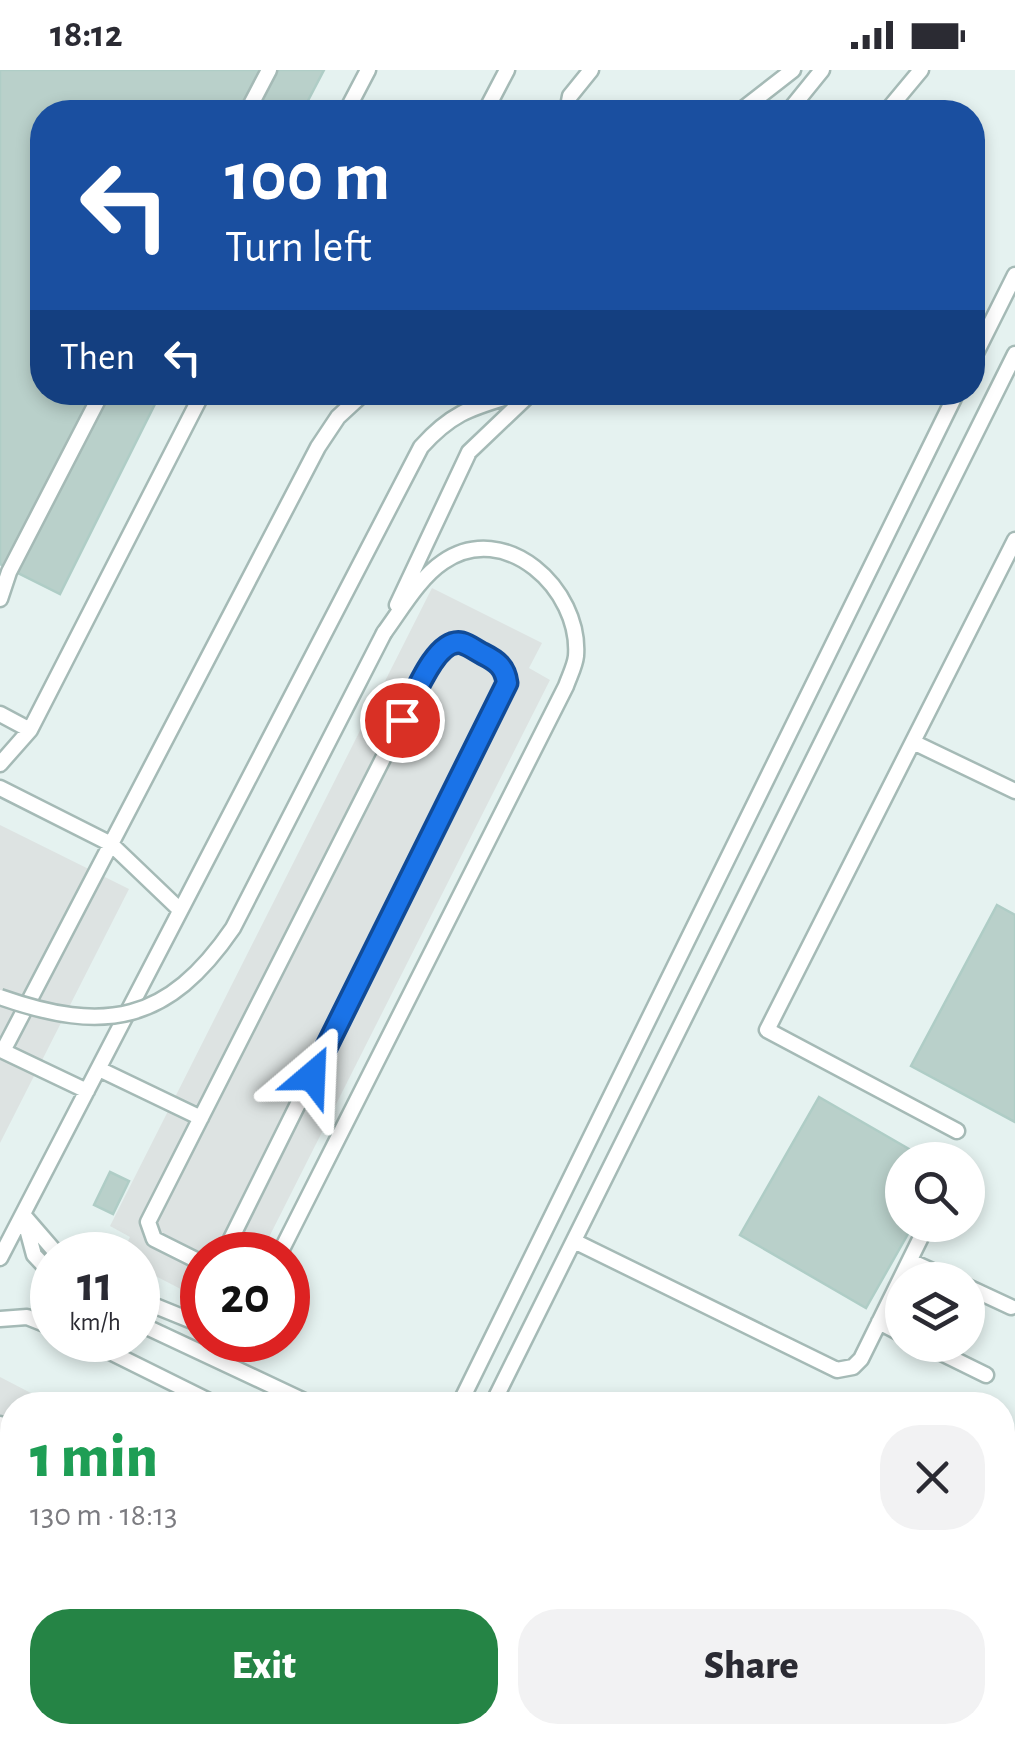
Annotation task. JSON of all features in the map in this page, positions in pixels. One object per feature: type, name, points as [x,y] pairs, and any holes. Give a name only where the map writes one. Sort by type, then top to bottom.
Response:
[{"type":"lane","points":[[252,100],[268,70]]},
{"type":"lane","points":[[352,100],[368,70]]},
{"type":"lane","points":[[491,100],[507,70]]},
{"type":"lane","points":[[569,100],[591,70]]},
{"type":"lane","points":[[754,100],[793,70]]},
{"type":"lane","points":[[798,100],[822,70]]},
{"type":"lane","points":[[896,100],[921,70]]},
{"type":"lane","points":[[985,335],[1015,274]]},
{"type":"lane","points":[[498,1392],[1015,354]]},
{"type":"lane","points":[[0,600],[9,572],[95,405]]},
{"type":"lane","points":[[0,764],[30,730],[196,405]]},
{"type":"lane","points":[[87,1091],[3,1051],[318,447],[338,416],[350,405]]},
{"type":"lane","points":[[0,1258],[421,447],[461,411],[481,405]]},
{"type":"lane","points":[[0,997],[46,1014],[93,1018],[130,1012],[172,996],[208,965],[233,928],[384,633],[470,452],[519,405]]},
{"type":"lane","points":[[464,1392],[951,405]]},
{"type":"lane","points":[[956,1131],[767,1030],[1015,540]]},
{"type":"lane","points":[[291,1232],[566,686],[576,657],[572,618],[558,589],[535,567],[505,552],[476,549],[443,562],[384,633]]},
{"type":"lane","points":[[180,1252],[154,1239],[148,1222],[436,654],[450,643],[462,643],[496,661],[505,671],[507,683],[234,1232]]},
{"type":"lane","points":[[0,714],[30,730]]},
{"type":"lane","points":[[912,742],[1015,792]]},
{"type":"lane","points":[[0,788],[111,844],[180,910]]},
{"type":"lane","points":[[98,1069],[200,1118]]},
{"type":"lane","points":[[23,1214],[38,1232]]},
{"type":"lane","points":[[23,1214],[30,1240]]},
{"type":"lane","points":[[574,1240],[838,1370],[861,1359],[919,1242]]},
{"type":"lane","points":[[910,1260],[914,1262]]},
{"type":"lane","points":[[985,1295],[1011,1307]]},
{"type":"lane","points":[[0,1319],[30,1318]]},
{"type":"lane","points":[[878,1322],[885,1326]]},
{"type":"lane","points":[[160,1333],[285,1392]]},
{"type":"lane","points":[[130,1362],[191,1392]]},
{"type":"lane","points":[[961,1362],[986,1374]]},
{"type":"shaded area","points":[[432,588],[542,643],[529,668],[550,680],[272,1232],[180,1232],[180,1289],[160,1278],[160,1232],[121,1232],[110,1226]]},
{"type":"shaded area","points":[[0,825],[129,889],[0,1143]]},
{"type":"shaded area","points":[[0,1377],[29,1392],[0,1392]]},
{"type":"building","points":[[0,70],[324,70],[308,100],[30,100],[30,405],[154,405],[60,594],[0,564]]},
{"type":"building","points":[[997,905],[1015,915],[1015,1122],[911,1066]]},
{"type":"building","points":[[819,1097],[897,1142],[885,1142],[885,1242],[903,1242],[892,1262],[885,1262],[885,1274],[866,1308],[740,1235]]},
{"type":"building","points":[[110,1172],[129,1181],[113,1214],[94,1205]]},
{"type":"route","points":[[312,1076],[507,683],[505,671],[496,661],[462,643],[450,643],[436,654],[402,720]]}]
